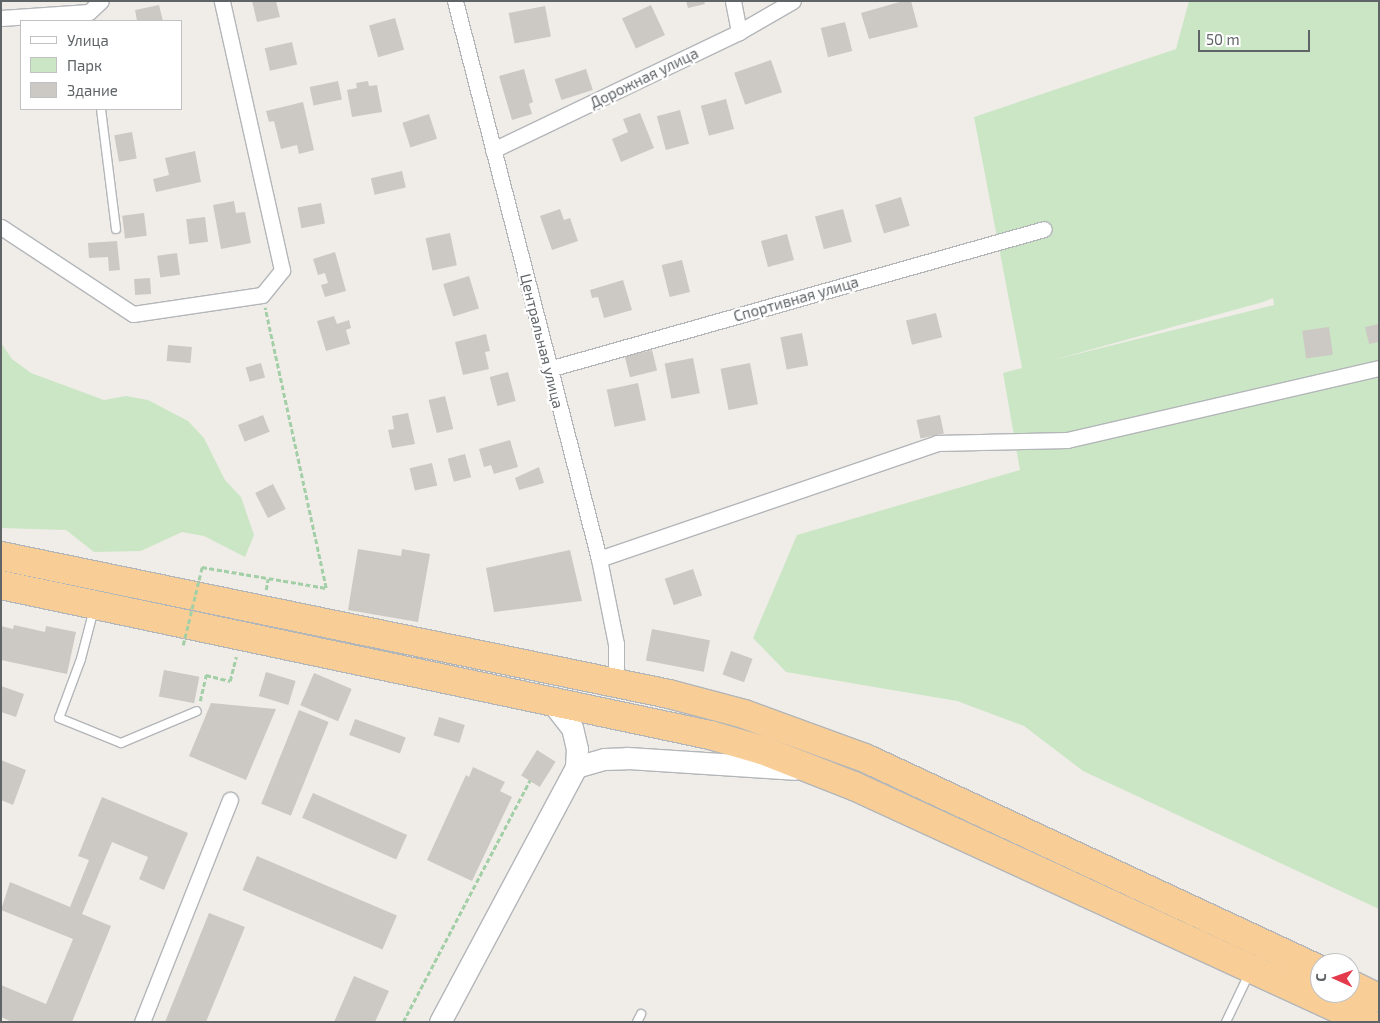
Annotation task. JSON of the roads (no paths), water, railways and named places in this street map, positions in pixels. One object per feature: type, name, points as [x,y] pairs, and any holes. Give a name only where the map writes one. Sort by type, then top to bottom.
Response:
[{"type":"highway","points":[[1,556],[616,683],[744,714],[865,758],[1310,965]]},
{"type":"highway","points":[[1,585],[710,735],[762,750],[827,774],[1367,1022]]},
{"type":"highway","points":[[1360,989],[1379,998]]},
{"type":"street","points":[[1,18],[89,16],[101,1]]},
{"type":"street","points":[[1,227],[133,314],[262,295],[282,270],[222,1]]},
{"type":"street","name":"Центральная улица","points":[[455,1],[598,559],[616,644],[616,683]]},
{"type":"street","points":[[733,1],[739,32]]},
{"type":"street","name":"Дорожная улица","points":[[494,150],[739,32],[793,1]]},
{"type":"street","name":"Спортивная улица","points":[[549,369],[1044,229]]},
{"type":"street","points":[[598,559],[937,443],[1067,440],[1379,368]]},
{"type":"street","points":[[440,1022],[576,767],[577,750],[572,728],[551,701]]},
{"type":"street","points":[[576,767],[604,760],[627,758],[785,767],[827,774]]},
{"type":"street","points":[[142,1022],[230,800]]},
{"type":"lane","points":[[101,110],[116,229]]},
{"type":"lane","points":[[95,604],[81,659],[59,718],[121,743],[197,711]]},
{"type":"lane","points":[[1226,1022],[1251,968]]},
{"type":"lane","points":[[637,1022],[641,1014]]}]
